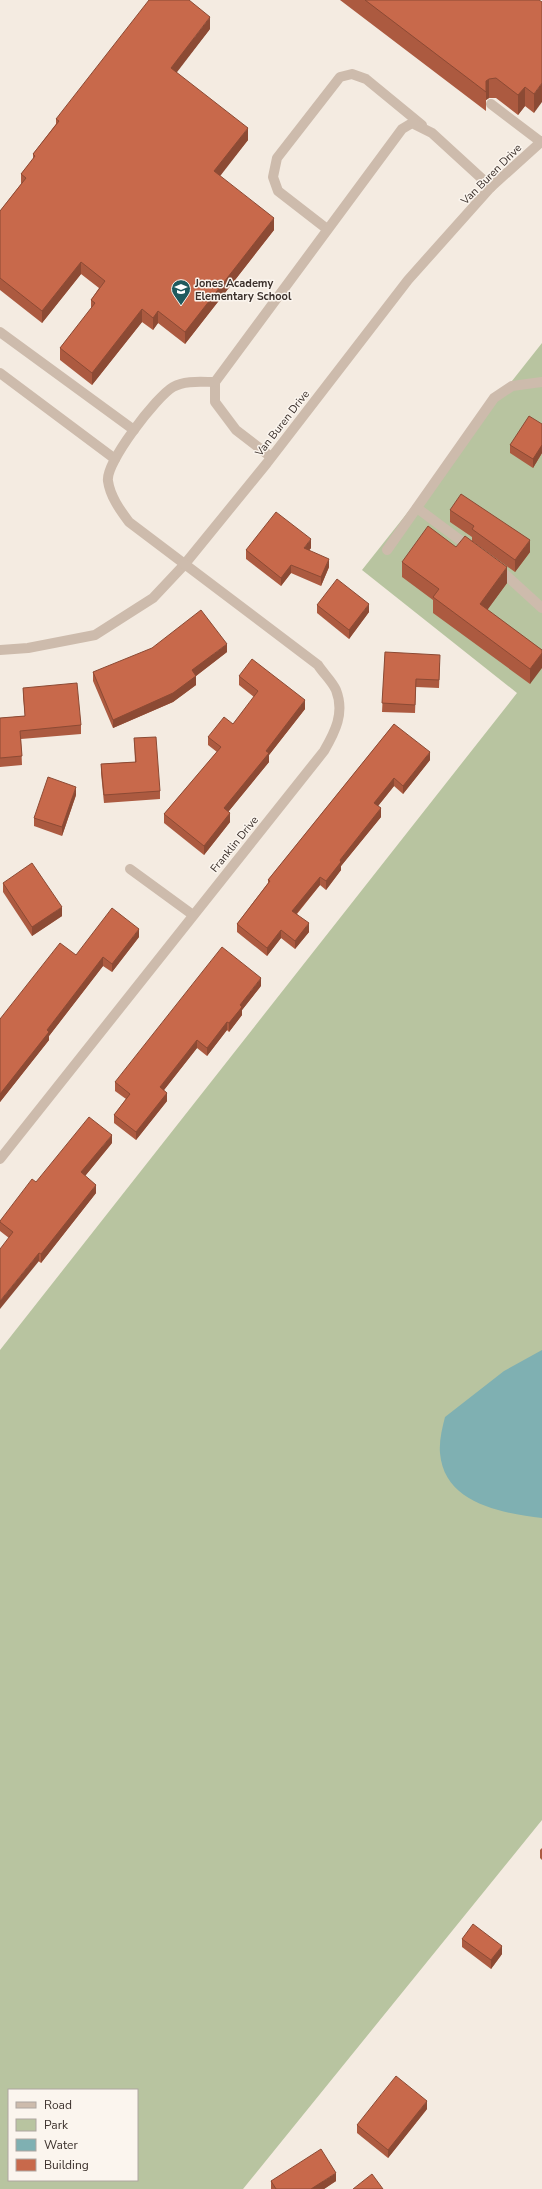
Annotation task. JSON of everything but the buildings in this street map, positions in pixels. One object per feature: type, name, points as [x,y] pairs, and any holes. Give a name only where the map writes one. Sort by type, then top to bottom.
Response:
[{"type":"street","points":[[327,229],[278,191],[273,177],[277,158],[340,77],[352,74],[366,79],[430,132],[491,188]]},
{"type":"street","points":[[491,104],[541,142]]},
{"type":"street","points":[[271,457],[236,430],[215,402],[215,382],[402,129],[412,123],[430,132]]},
{"type":"street","name":"Van Buren Drive","points":[[0,650],[28,648],[95,635],[153,598],[184,565],[271,457],[408,280],[491,188],[541,142]]},
{"type":"street","points":[[0,332],[134,430]]},
{"type":"street","points":[[0,373],[115,460]]},
{"type":"street","name":"Franklin Drive","points":[[0,1159],[324,751],[337,729],[340,712],[336,690],[318,665],[128,522],[118,506],[108,480],[115,460],[124,443],[146,414],[173,387],[194,382],[215,382]]},
{"type":"street","points":[[387,550],[494,398],[512,386],[542,382]]},
{"type":"street","points":[[417,508],[508,575],[542,608]]},
{"type":"street","points":[[130,869],[193,915]]},
{"type":"green space","points":[[542,343],[542,1820],[243,2189],[0,2189],[0,1350],[517,693],[362,570]]},
{"type":"water","points":[[542,1350],[542,1518],[509,1513],[477,1502],[463,1494],[452,1484],[444,1470],[440,1448],[445,1417],[504,1371]]},
{"type":"place","name":"Jones Academy Elementary School","points":[[181,306]]}]
